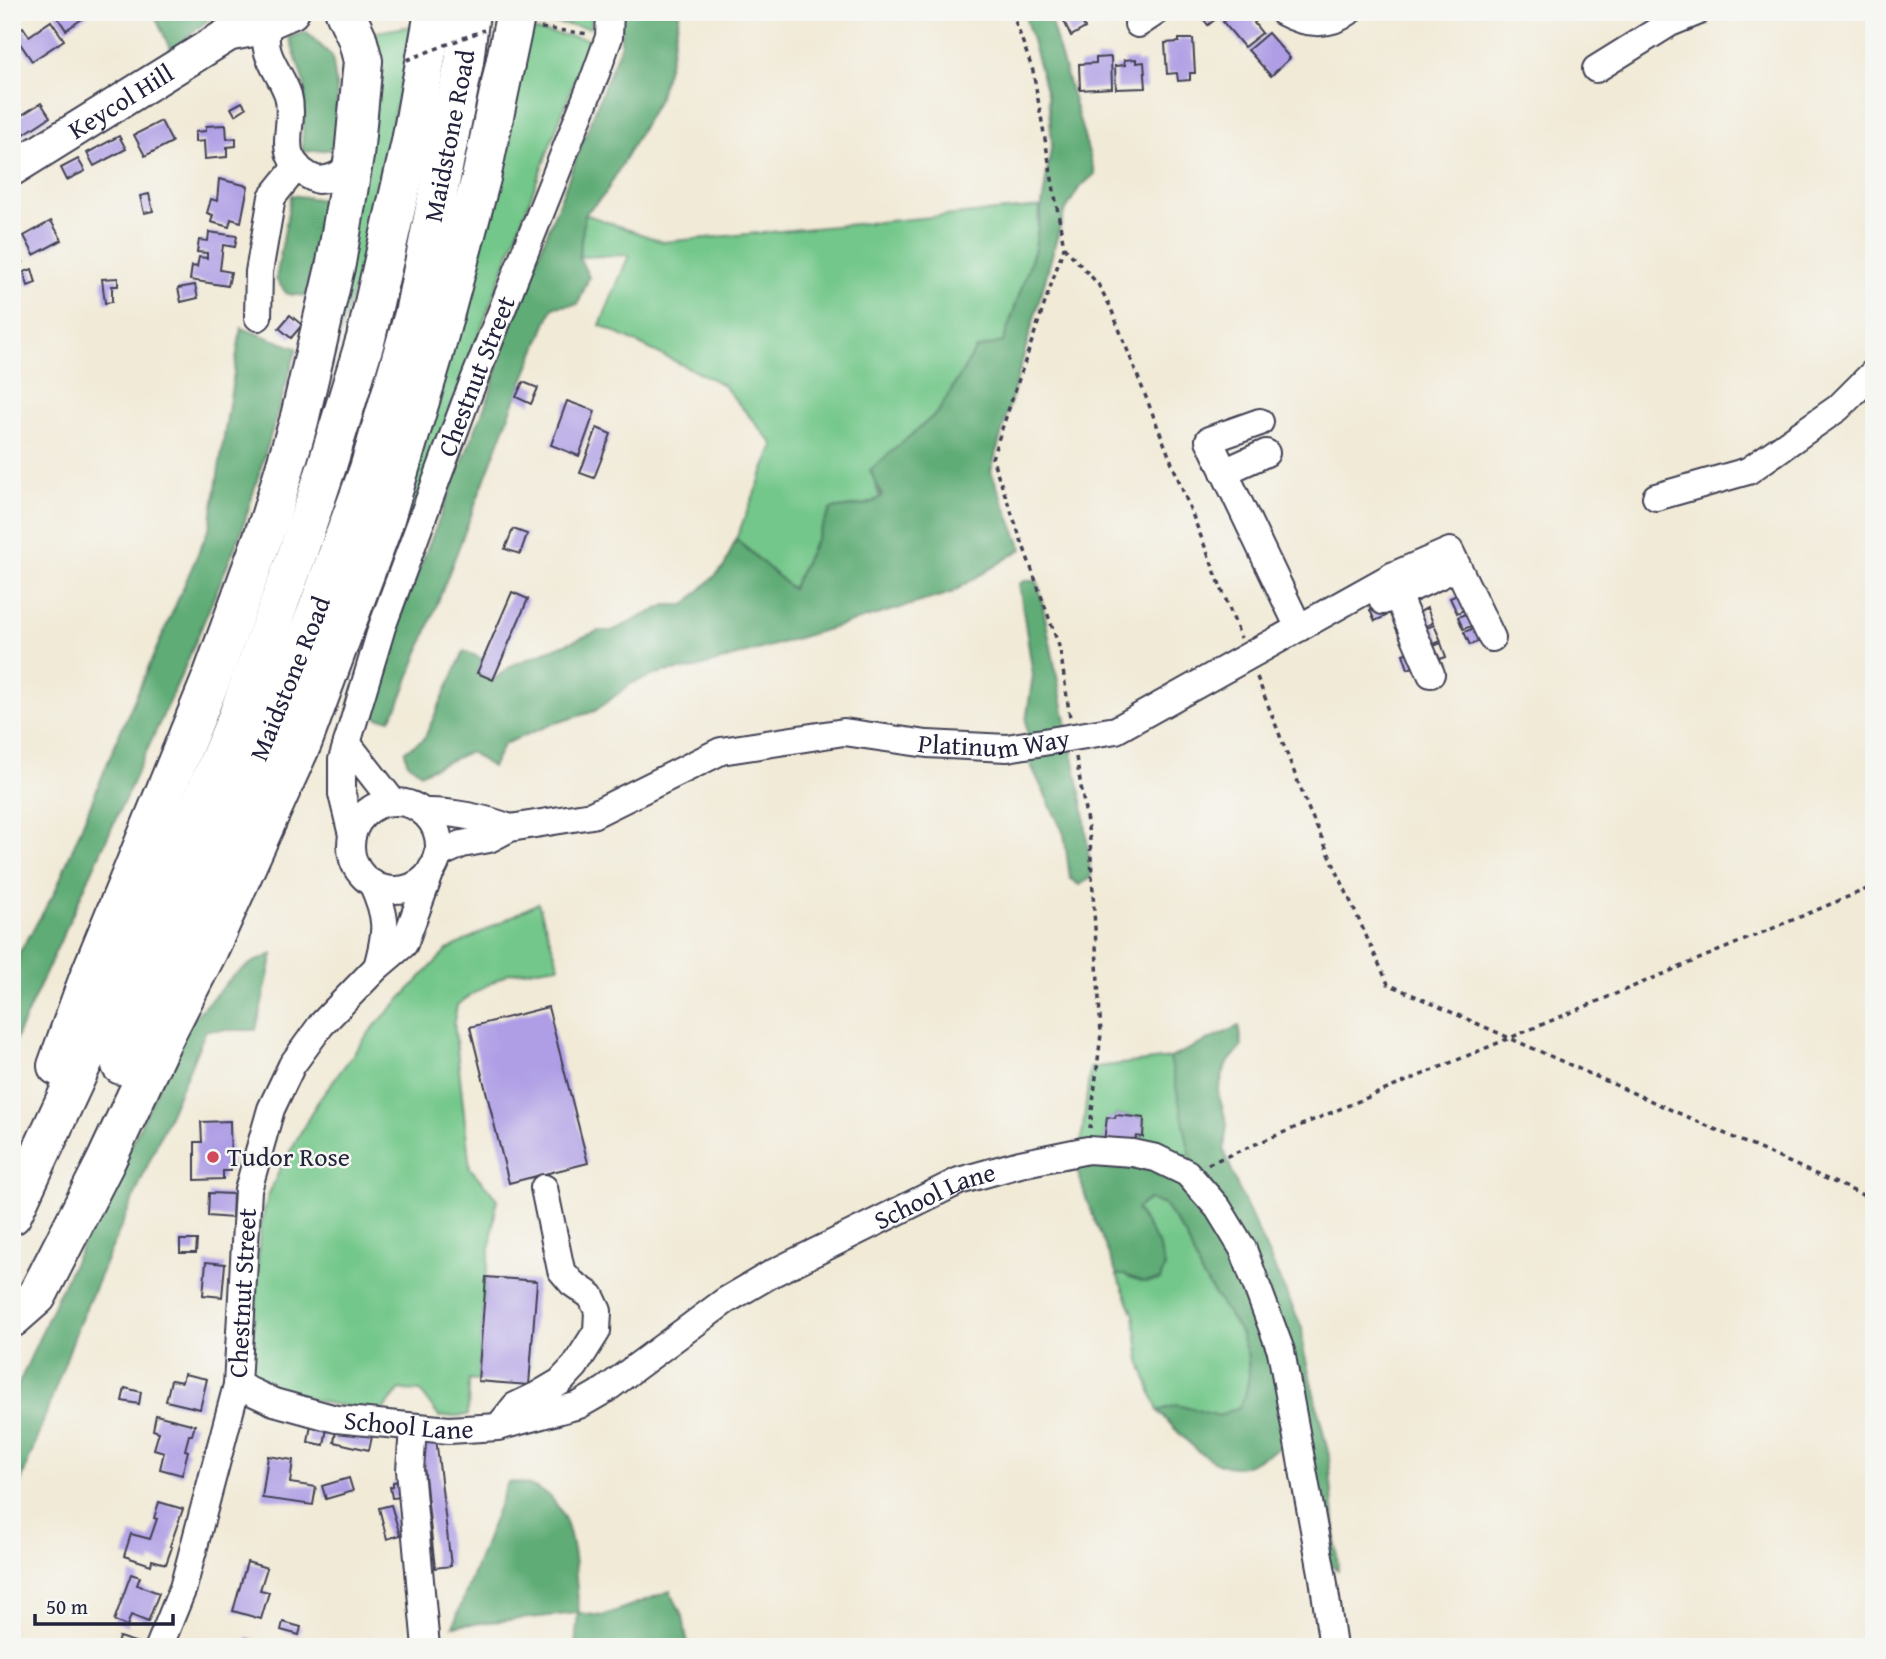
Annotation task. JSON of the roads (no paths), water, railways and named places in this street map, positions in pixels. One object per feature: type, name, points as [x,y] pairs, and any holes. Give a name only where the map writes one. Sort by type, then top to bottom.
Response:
[{"type":"highway","points":[[12,1208],[30,1138],[88,980],[212,677],[270,518],[299,421],[336,263],[354,156],[363,61],[357,38],[345,12]]},
{"type":"highway","name":"Maidstone Road","points":[[12,1215],[179,855],[237,719],[297,555],[366,338],[411,142],[434,12]]},
{"type":"highway","points":[[12,1318],[37,1296],[221,924],[303,741],[383,525],[433,358],[481,178],[496,20]]},
{"type":"highway","name":"Maidstone Road","points":[[12,1311],[95,1121],[222,846],[316,614],[369,469],[414,314],[464,62],[496,20]]},
{"type":"main road","name":"Keycol Hill","points":[[12,169],[239,23],[250,30],[288,14]]},
{"type":"street","points":[[1283,12],[1298,20],[1319,23],[1337,20],[1348,12]]},
{"type":"street","points":[[1596,69],[1670,23],[1697,12]]},
{"type":"street","points":[[288,14],[272,22],[267,29],[266,44],[269,59],[288,97],[291,123],[288,147],[297,166],[310,177],[326,179],[346,171],[354,156]]},
{"type":"street","name":"Chestnut Street","points":[[352,835],[342,794],[342,760],[382,626],[464,403],[565,156],[610,25]]},
{"type":"street","points":[[258,317],[260,272],[272,197],[297,166]]},
{"type":"street","points":[[1656,498],[1748,471],[1838,408],[1874,372]]},
{"type":"street","points":[[1260,422],[1209,440],[1299,628]]},
{"type":"street","points":[[1224,472],[1266,453]]},
{"type":"street","name":"Platinum Way","points":[[435,861],[462,845],[489,839],[510,828],[592,815],[721,751],[844,732],[927,744],[1007,748],[1116,730],[1299,628],[1448,562],[1492,638]]},
{"type":"street","points":[[1356,614],[1395,585],[1431,674]]},
{"type":"street","points":[[347,743],[393,802]]},
{"type":"street","points":[[393,802],[414,806],[423,812],[436,831],[435,861],[424,879],[398,890],[384,889],[361,874],[351,849],[357,822],[379,805],[393,802]]},
{"type":"street","name":"Platinum Way","points":[[423,812],[440,811],[496,822],[510,828]]},
{"type":"street","name":"Chestnut Street","points":[[159,1647],[183,1588],[237,1385],[248,1190],[271,1109],[280,1087],[321,1025],[377,967],[404,944],[435,861]]},
{"type":"street","name":"Chestnut Street","points":[[372,883],[382,905],[386,935],[377,967]]},
{"type":"street","name":"School Lane","points":[[237,1385],[274,1402],[336,1419],[449,1430],[498,1427],[579,1405],[606,1390],[725,1301],[785,1267],[959,1181],[1020,1164],[1088,1150],[1132,1153],[1156,1158],[1186,1172],[1218,1208],[1243,1249],[1281,1351],[1333,1647]]},
{"type":"street","points":[[498,1427],[515,1406],[560,1382],[575,1366],[597,1331],[598,1311],[591,1297],[572,1283],[561,1270],[544,1188]]},
{"type":"street","points":[[413,1428],[410,1470],[426,1646]]},
{"type":"place","name":"Tudor Rose","points":[[213,1157]]}]
